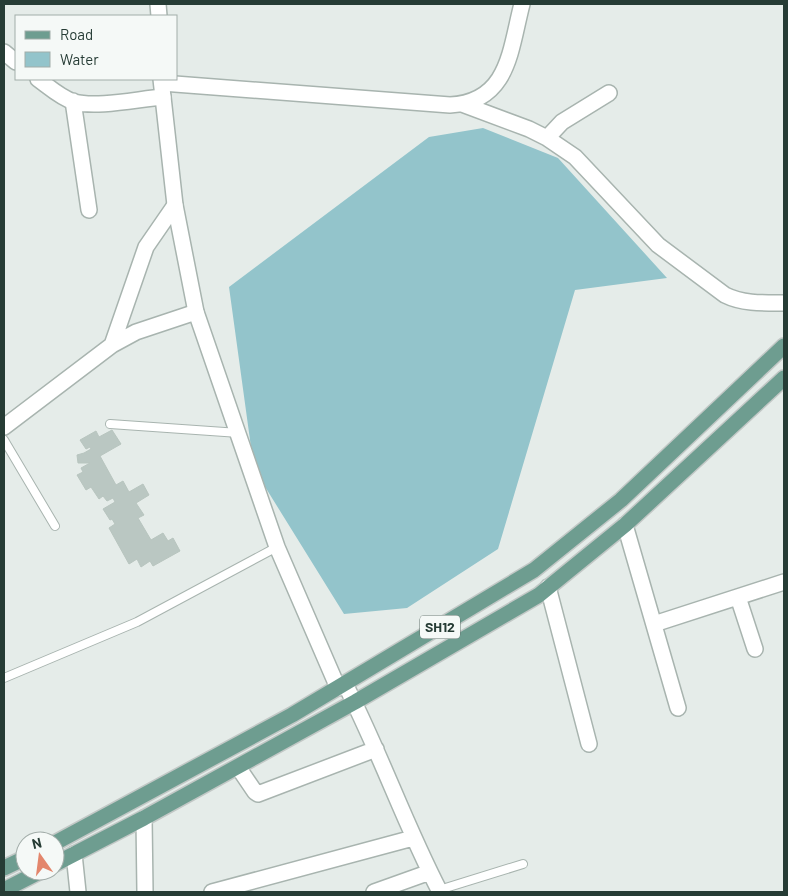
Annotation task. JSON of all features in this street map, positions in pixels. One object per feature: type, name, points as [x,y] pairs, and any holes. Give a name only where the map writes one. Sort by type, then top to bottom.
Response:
[{"type":"main road","name":"SH12","points":[[65,838],[342,686],[534,570],[621,500],[783,347]]},
{"type":"main road","name":"SH12","points":[[65,859],[144,818],[355,702],[539,595],[625,525],[784,378]]},
{"type":"main road","points":[[4,890],[22,881]]},
{"type":"street","points":[[39,80],[73,102],[92,104],[162,86],[450,105],[462,104],[485,95],[500,80],[506,66],[522,4]]},
{"type":"street","points":[[4,52],[15,61]]},
{"type":"street","points":[[162,86],[175,205],[196,312],[277,547],[342,686],[355,702],[413,838],[440,891]]},
{"type":"street","points":[[547,138],[562,122],[609,92]]},
{"type":"street","points":[[73,102],[89,210]]},
{"type":"street","points":[[462,104],[515,123],[547,138],[575,157],[658,245],[725,295],[745,301],[784,304]]},
{"type":"street","points":[[112,345],[146,248],[175,205]]},
{"type":"street","points":[[4,427],[112,345],[136,332],[196,312]]},
{"type":"street","points":[[625,525],[678,708]]},
{"type":"street","points":[[654,624],[784,582]]},
{"type":"street","points":[[548,587],[589,744]]},
{"type":"street","points":[[738,597],[755,649]]},
{"type":"street","points":[[238,766],[258,794],[376,749]]},
{"type":"street","points":[[144,818],[146,892]]},
{"type":"street","points":[[212,892],[413,838]]},
{"type":"street","points":[[74,854],[78,892]]},
{"type":"street","points":[[374,892],[430,872]]},
{"type":"lane","points":[[110,424],[239,433]]},
{"type":"lane","points":[[4,440],[55,526]]},
{"type":"lane","points":[[4,678],[137,622],[277,547]]},
{"type":"lane","points":[[440,891],[523,864]]},
{"type":"water","points":[[483,128],[558,158],[667,278],[575,290],[498,549],[407,608],[344,614],[254,469],[229,287],[429,137]]},
{"type":"building","points":[[112,430],[121,444],[100,456],[116,485],[123,481],[129,492],[143,484],[149,495],[136,503],[144,515],[138,518],[151,540],[163,533],[168,541],[173,538],[180,551],[153,566],[150,561],[141,567],[137,559],[129,564],[109,528],[115,524],[103,509],[115,502],[113,498],[107,501],[103,496],[99,499],[91,487],[86,490],[77,475],[83,472],[81,468],[90,463],[78,463],[77,455],[91,449],[90,447],[86,449],[80,440],[96,431],[99,437]]}]
